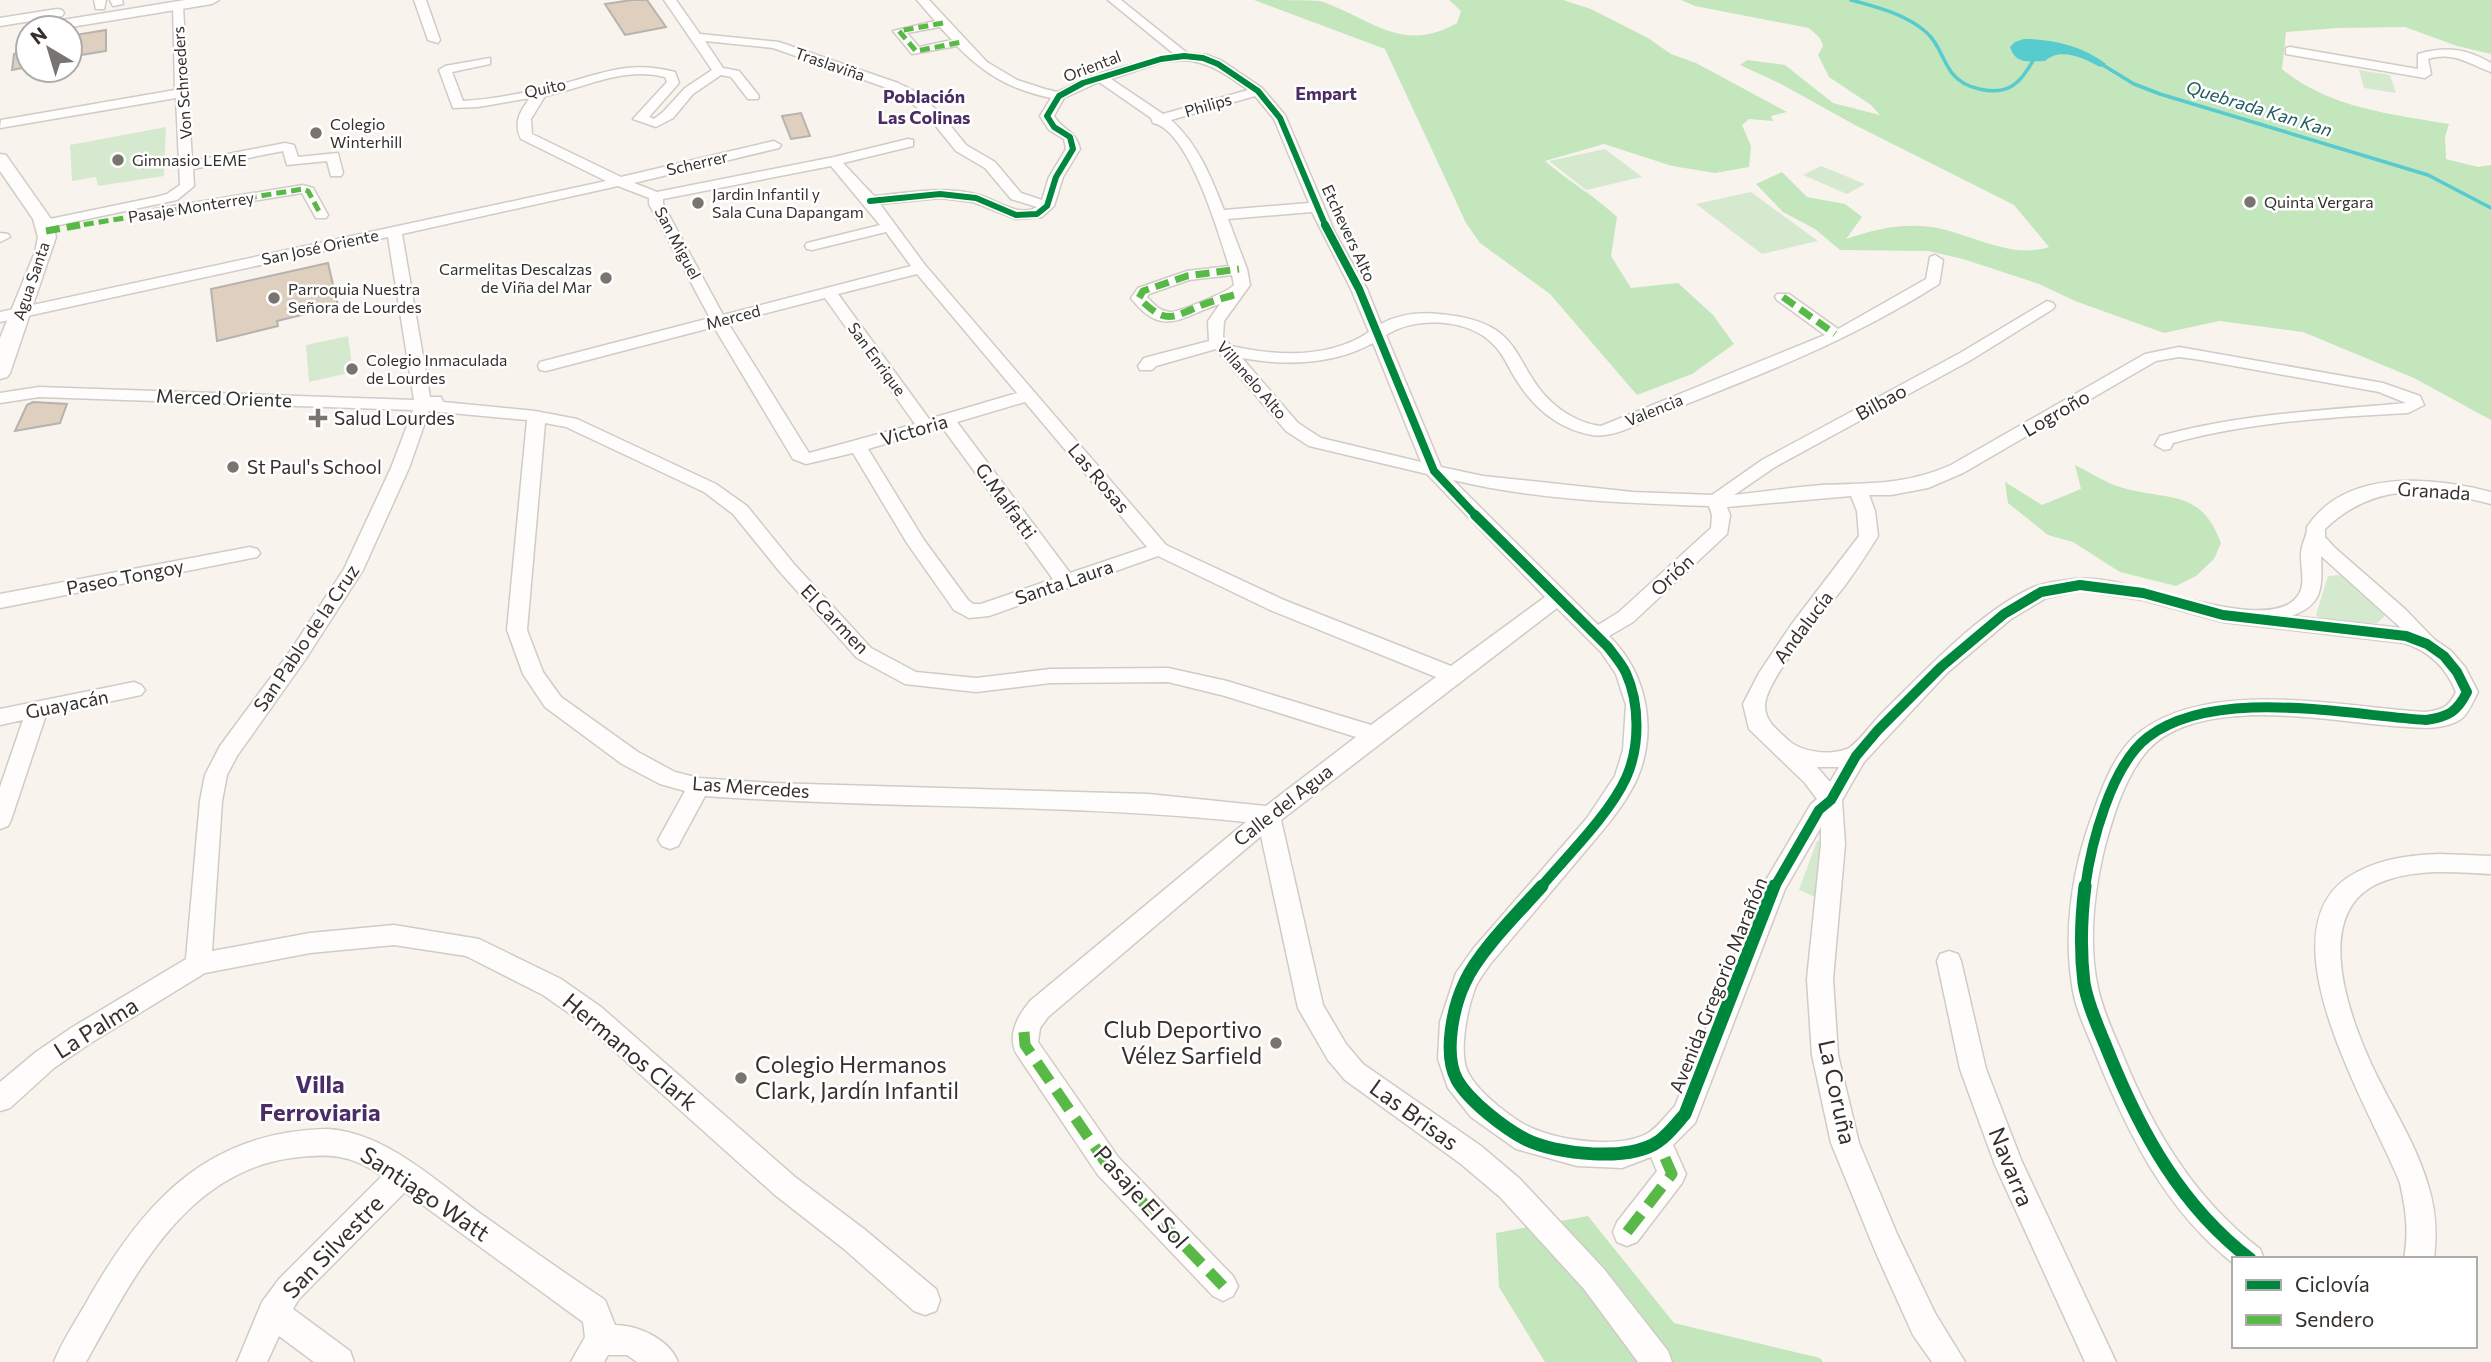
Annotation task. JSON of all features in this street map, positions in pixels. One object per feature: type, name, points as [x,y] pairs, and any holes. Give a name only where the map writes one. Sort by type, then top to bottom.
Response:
[{"type":"main road","points":[[1,31],[53,14],[100,3],[143,0]]},
{"type":"main road","points":[[84,20],[176,3],[212,0]]},
{"type":"main road","name":"Agua Santa","points":[[0,159],[46,228],[44,253],[0,373]]},
{"type":"street","points":[[420,0],[434,40]]},
{"type":"street","points":[[670,0],[719,71],[735,74],[753,96]]},
{"type":"street","points":[[923,0],[962,42],[1005,80],[1059,96]]},
{"type":"street","name":"Etchevers Alto","points":[[1114,0],[1184,56],[1203,58],[1218,64],[1258,91],[1280,118],[1317,207],[1377,334],[1434,471]]},
{"type":"street","name":"Von Schroeders","points":[[46,228],[172,197],[187,186],[176,3]]},
{"type":"street","points":[[943,23],[899,31],[916,51],[962,42]]},
{"type":"street","name":"Traslaviña","points":[[696,37],[775,45],[894,86],[911,95],[936,117],[942,128],[961,148],[990,165],[1016,196],[1047,206]]},
{"type":"street","points":[[2290,51],[2425,74],[2422,57],[2439,52],[2457,52],[2476,57],[2491,68]]},
{"type":"street","name":"Oriental","points":[[1047,206],[1056,177],[1073,149],[1070,137],[1054,127],[1046,116],[1059,96],[1100,77],[1161,59],[1184,56]]},
{"type":"street","name":"Quito","points":[[486,61],[444,70],[459,105],[540,93],[630,70],[659,71],[670,75],[673,83],[642,115],[640,119],[646,122],[659,122],[689,91],[719,71]]},
{"type":"street","points":[[1100,77],[1182,139],[1194,158],[1239,269],[1172,280],[1143,291],[1139,298],[1154,313],[1175,318],[1204,304],[1234,295]]},
{"type":"street","name":"Philips","points":[[1158,120],[1258,91]]},
{"type":"street","points":[[1,124],[183,93]]},
{"type":"street","name":"San Miguel","points":[[540,93],[523,122],[522,130],[526,136],[619,182],[656,196],[656,204],[719,321],[799,455]]},
{"type":"street","name":"Scherrer","points":[[619,182],[775,140],[803,165]]},
{"type":"street","points":[[656,196],[834,161],[908,142]]},
{"type":"street","points":[[187,166],[289,148],[292,162],[333,156],[336,173]]},
{"type":"street","name":"Las Rosas","points":[[834,161],[870,201],[920,268],[1159,549],[1277,605],[1453,675]]},
{"type":"street","name":"San José Oriente","points":[[0,317],[619,182]]},
{"type":"street","name":"Pasaje Monterrey","points":[[46,228],[303,189],[308,191],[321,215]]},
{"type":"street","points":[[870,201],[921,194],[960,196],[976,198],[1023,216],[1037,214],[1047,206]]},
{"type":"street","points":[[1218,215],[1317,207]]},
{"type":"street","points":[[812,246],[889,227]]},
{"type":"street","name":"San Pablo de la Cruz","points":[[198,965],[211,801],[216,775],[228,752],[298,655],[353,570],[400,468],[423,405],[394,231]]},
{"type":"street","name":"Valencia","points":[[1377,334],[1398,322],[1427,319],[1475,326],[1508,348],[1531,391],[1549,408],[1588,431],[1603,431],[1835,334],[1912,296],[1934,281],[1935,260]]},
{"type":"street","name":"Merced","points":[[546,366],[920,268]]},
{"type":"street","name":"Villanelo Alto","points":[[1239,269],[1242,285],[1216,321],[1215,338],[1292,427],[1315,442],[1434,471]]},
{"type":"street","name":"San Enrique","points":[[829,292],[926,427]]},
{"type":"street","points":[[1783,297],[1835,334]]},
{"type":"street","name":"Bilbao","points":[[1716,501],[1768,464],[1950,365],[2047,306]]},
{"type":"street","points":[[1146,366],[1150,362],[1222,347],[1249,356],[1298,358],[1326,355],[1377,334]]},
{"type":"street","name":"Logroño","points":[[1434,471],[1483,482],[1633,498],[1716,501],[1891,489],[1928,482],[1948,473],[2151,356],[2164,353],[2201,355],[2395,391],[2414,400],[2415,404],[2408,408],[2243,423],[2176,436],[2166,440],[2164,445]]},
{"type":"street","name":"Merced Oriente","points":[[0,398],[38,392],[423,405],[446,397]]},
{"type":"street","name":"Victoria","points":[[799,455],[806,459],[858,447],[1029,395]]},
{"type":"street","name":"El Carmen","points":[[423,405],[535,416],[571,423],[709,488],[740,510],[787,568],[864,653],[912,679],[976,685],[1050,676],[1121,673],[1168,675],[1227,689],[1374,734]]},
{"type":"street","name":"Las Mercedes","points":[[535,416],[537,427],[517,630],[533,674],[553,702],[630,758],[668,778],[699,787],[771,792],[1147,803],[1268,815]]},
{"type":"street","name":"G.Malfatti","points":[[947,421],[1065,581]]},
{"type":"street","name":"Santa Laura","points":[[858,447],[917,543],[961,605],[969,611],[982,611],[1159,549]]},
{"type":"street","name":"Avenida Gregorio Marañón","points":[[1434,471],[1494,535],[1598,635],[1626,672],[1637,705],[1634,750],[1626,778],[1595,824],[1482,956],[1465,981],[1452,1022],[1451,1059],[1457,1080],[1481,1108],[1526,1140],[1577,1153],[1622,1155],[1658,1142],[1685,1114],[1774,887],[1819,810],[1831,800],[1856,756],[1878,730],[1941,667],[2004,614],[2041,592],[2080,585],[2108,587],[2223,615],[2374,632],[2425,642],[2445,655],[2460,672],[2468,692],[2457,712],[2445,718],[2426,720],[2265,706],[2228,707],[2188,716],[2147,738],[2122,770],[2091,851],[2084,884],[2082,917],[2084,985],[2106,1046],[2137,1117],[2167,1169],[2199,1214],[2231,1246],[2247,1257]]},
{"type":"street","name":"Granada","points":[[2299,606],[2307,598],[2312,585],[2311,548],[2316,537],[2316,527],[2342,502],[2370,490],[2411,486],[2448,489],[2491,498]]},
{"type":"street","name":"Andalucía","points":[[1831,800],[1792,756],[1757,723],[1754,705],[1766,678],[1798,630],[1840,578],[1869,536],[1866,511],[1858,491]]},
{"type":"street","name":"Orión","points":[[1598,635],[1626,617],[1720,530],[1721,515],[1716,501]]},
{"type":"street","points":[[2316,537],[2344,570],[2400,616],[2425,642]]},
{"type":"street","name":"Paseo Tongoy","points":[[0,601],[250,553]]},
{"type":"street","points":[[2311,575],[2322,568],[2344,570]]},
{"type":"street","name":"Calle del Agua","points":[[1024,1032],[1028,1022],[1039,1009],[1129,929],[1268,815],[1559,597]]},
{"type":"street","points":[[2262,619],[2299,606],[2315,626]]},
{"type":"street","points":[[2374,632],[2395,622],[2400,616]]},
{"type":"street","name":"Guayacán","points":[[0,717],[134,690]]},
{"type":"street","points":[[0,820],[37,710]]},
{"type":"street","points":[[1792,756],[1826,760],[1856,756]]},
{"type":"street","points":[[670,840],[699,787]]},
{"type":"street","name":"La Coruña","points":[[1831,800],[1833,844],[1820,979],[1825,1055],[1845,1143],[1886,1243],[1919,1312],[1950,1362]]},
{"type":"street","name":"Las Brisas","points":[[1268,815],[1279,853],[1311,1008],[1337,1052],[1354,1072],[1471,1155],[1510,1188],[1594,1279],[1657,1362]]},
{"type":"street","points":[[2419,1257],[2423,1223],[2417,1192],[2342,1023],[2329,966],[2328,923],[2335,903],[2348,889],[2371,875],[2424,862],[2491,865]]},
{"type":"street","name":"Hermanos Clark","points":[[198,965],[226,957],[310,943],[394,935],[470,946],[507,962],[552,987],[592,1015],[785,1186],[925,1300]]},
{"type":"street","name":"Navarra","points":[[1949,961],[1973,1069],[2009,1165],[2101,1362]]},
{"type":"street","name":"La Palma","points":[[0,1099],[45,1060],[80,1035],[198,965]]},
{"type":"street","name":"Pasaje El Sol","points":[[1024,1032],[1025,1045],[1108,1166],[1223,1286]]},
{"type":"street","name":"Santiago Watt","points":[[69,1362],[125,1265],[155,1221],[193,1184],[223,1167],[265,1150],[316,1141],[353,1146],[403,1175],[594,1311],[602,1326],[593,1351]]},
{"type":"street","points":[[1627,1232],[1672,1174],[1658,1142]]},
{"type":"street","name":"San Silvestre","points":[[252,1362],[273,1313],[289,1289],[403,1175]]},
{"type":"street","points":[[273,1313],[339,1362]]},
{"type":"street","name":"Santiago Watt","points":[[593,1351],[631,1340],[663,1362]]},
{"type":"green space","points":[[1254,0],[1320,1],[1386,30],[1419,35],[1437,32],[1457,23],[1461,11],[1449,0],[1563,0],[1591,9],[1648,38],[1671,54],[1696,63],[1787,112],[1771,116],[1773,121],[1749,119],[1742,125],[1751,146],[1749,167],[1715,173],[1672,166],[1604,144],[1545,161],[1617,217],[1611,256],[1631,288],[1678,283],[1713,315],[1734,344],[1692,374],[1637,395],[1550,294],[1480,243],[1466,223],[1385,49]]},
{"type":"green space","name":"Quinta Vergara","points":[[1681,0],[2491,0],[2491,54],[2457,46],[2405,27],[2338,28],[2286,32],[2282,69],[2300,82],[2340,101],[2449,124],[2445,137],[2446,159],[2478,167],[2491,165],[2491,420],[2414,378],[2303,332],[2219,321],[2164,333],[2075,301],[2039,284],[1963,259],[1928,251],[1840,250],[1815,229],[1783,212],[1756,184],[1782,172],[1807,197],[1845,204],[1862,217],[1846,239],[1883,229],[1921,226],[2017,250],[2049,247],[2014,205],[1740,65],[1747,60],[1785,65],[1833,103],[1880,115],[1871,105],[1829,77],[1818,55],[1823,46],[1820,38],[1809,28],[1695,6]]},
{"type":"green space","points":[[2359,70],[2390,75],[2396,93],[2364,88]]},
{"type":"green space","name":"Gimnasio LEME","points":[[166,127],[164,176],[98,186],[96,177],[72,181],[70,145]]},
{"type":"green space","points":[[1605,149],[1642,177],[1586,190],[1549,161]]},
{"type":"green space","points":[[1821,166],[1865,184],[1847,194],[1803,175]]},
{"type":"green space","points":[[1751,192],[1818,241],[1762,254],[1696,204]]},
{"type":"green space","points":[[348,336],[353,372],[309,382],[306,345]]},
{"type":"green space","points":[[2075,465],[2114,485],[2190,503],[2212,524],[2221,543],[2214,559],[2196,576],[2176,586],[2120,572],[2073,542],[2048,535],[2008,503],[2005,482],[2042,505],[2081,489]]},
{"type":"green space","points":[[2341,575],[2358,586],[2387,614],[2377,623],[2324,622],[2316,615],[2328,576]]},
{"type":"green space","points":[[1817,841],[1824,841],[1817,898],[1799,890]]},
{"type":"green space","points":[[1588,1216],[1674,1323],[1820,1358],[1823,1362],[1545,1362],[1499,1287],[1496,1233]]},
{"type":"water","points":[[2024,39],[2067,45],[2087,52],[2106,64],[2100,67],[2065,54],[2045,61],[2023,61],[2016,57],[2010,47]]},
{"type":"building","points":[[647,0],[666,27],[625,35],[605,4]]},
{"type":"building","points":[[106,30],[106,51],[84,55],[84,34]]},
{"type":"building","points":[[801,113],[810,136],[791,139],[782,116]]},
{"type":"building","name":"Parroquia Nuestra Señora de Lourdes","points":[[328,263],[338,306],[277,321],[278,326],[217,341],[211,289]]},
{"type":"building","points":[[33,402],[67,404],[60,423],[15,431],[27,405]]},
{"type":"waterway","points":[[1851,0],[1890,12],[1918,26],[1934,41],[1957,79],[1972,87],[1997,90],[2012,86],[2033,61],[2029,56]]},
{"type":"waterway","name":"Quebrada Kan Kan","points":[[2098,62],[2134,84],[2160,94],[2428,175],[2491,208]]},
{"type":"marked path","points":[[943,23],[899,31],[916,51],[962,42]]},
{"type":"marked path","points":[[46,231],[303,189],[308,191],[321,215]]},
{"type":"marked path","points":[[1234,295],[1204,304],[1175,318],[1154,313],[1139,298],[1143,291],[1187,276],[1239,269]]},
{"type":"marked path","points":[[1783,297],[1835,334]]},
{"type":"marked path","points":[[1024,1032],[1025,1045],[1108,1166],[1223,1286]]},
{"type":"marked path","points":[[1627,1232],[1672,1174],[1658,1142]]},
{"type":"cycle path","points":[[870,201],[940,194],[976,198],[1016,215],[1037,214],[1047,206],[1056,177],[1073,149],[1070,137],[1054,127],[1047,116],[1059,96],[1083,83],[1161,59],[1184,56],[1203,58],[1218,64],[1258,91],[1280,118],[1328,233],[1359,289],[1434,471],[1494,535],[1608,647],[1626,672],[1637,705],[1634,750],[1626,778],[1595,824],[1482,956],[1465,981],[1453,1022],[1451,1059],[1457,1080],[1481,1108],[1526,1140],[1577,1153],[1622,1155],[1658,1142],[1685,1114],[1774,887],[1819,810],[1831,800],[1856,756],[1878,730],[1941,667],[2004,614],[2041,592],[2080,585],[2143,593],[2223,615],[2406,636],[2427,644],[2444,656],[2457,672],[2467,692],[2456,711],[2442,718],[2426,720],[2249,707],[2206,713],[2165,728],[2149,737],[2132,754],[2116,784],[2096,837],[2082,918],[2084,982],[2092,1013],[2130,1102],[2162,1162],[2201,1216],[2247,1257]]},
{"type":"place","name":"Colegio Winterhill","points":[[316,133]]},
{"type":"place","name":"Gimnasio LEME","points":[[118,160]]},
{"type":"place","name":"Quinta Vergara","points":[[2250,202]]},
{"type":"place","name":"Jardin Infantil y Sala Cuna Dapangam","points":[[698,203]]},
{"type":"place","name":"Carmelitas Descalzas de Viña del Mar","points":[[606,278]]},
{"type":"place","name":"Parroquia Nuestra Señora de Lourdes","points":[[274,298]]},
{"type":"place","name":"Colegio Inmaculada de Lourdes","points":[[352,369]]},
{"type":"place","name":"Salud Lourdes","points":[[318,418]]},
{"type":"place","name":"St Paul's School","points":[[233,467]]},
{"type":"place","name":"Club Deportivo Vélez Sarfield","points":[[1276,1043]]},
{"type":"place","name":"Colegio Hermanos Clark, Jardín Infantil","points":[[741,1078]]},
{"type":"district","name":"Empart","points":[[1326,94]]},
{"type":"district","name":"Población Las Colinas","points":[[924,107]]},
{"type":"district","name":"Villa Ferroviaria","points":[[320,1099]]}]
